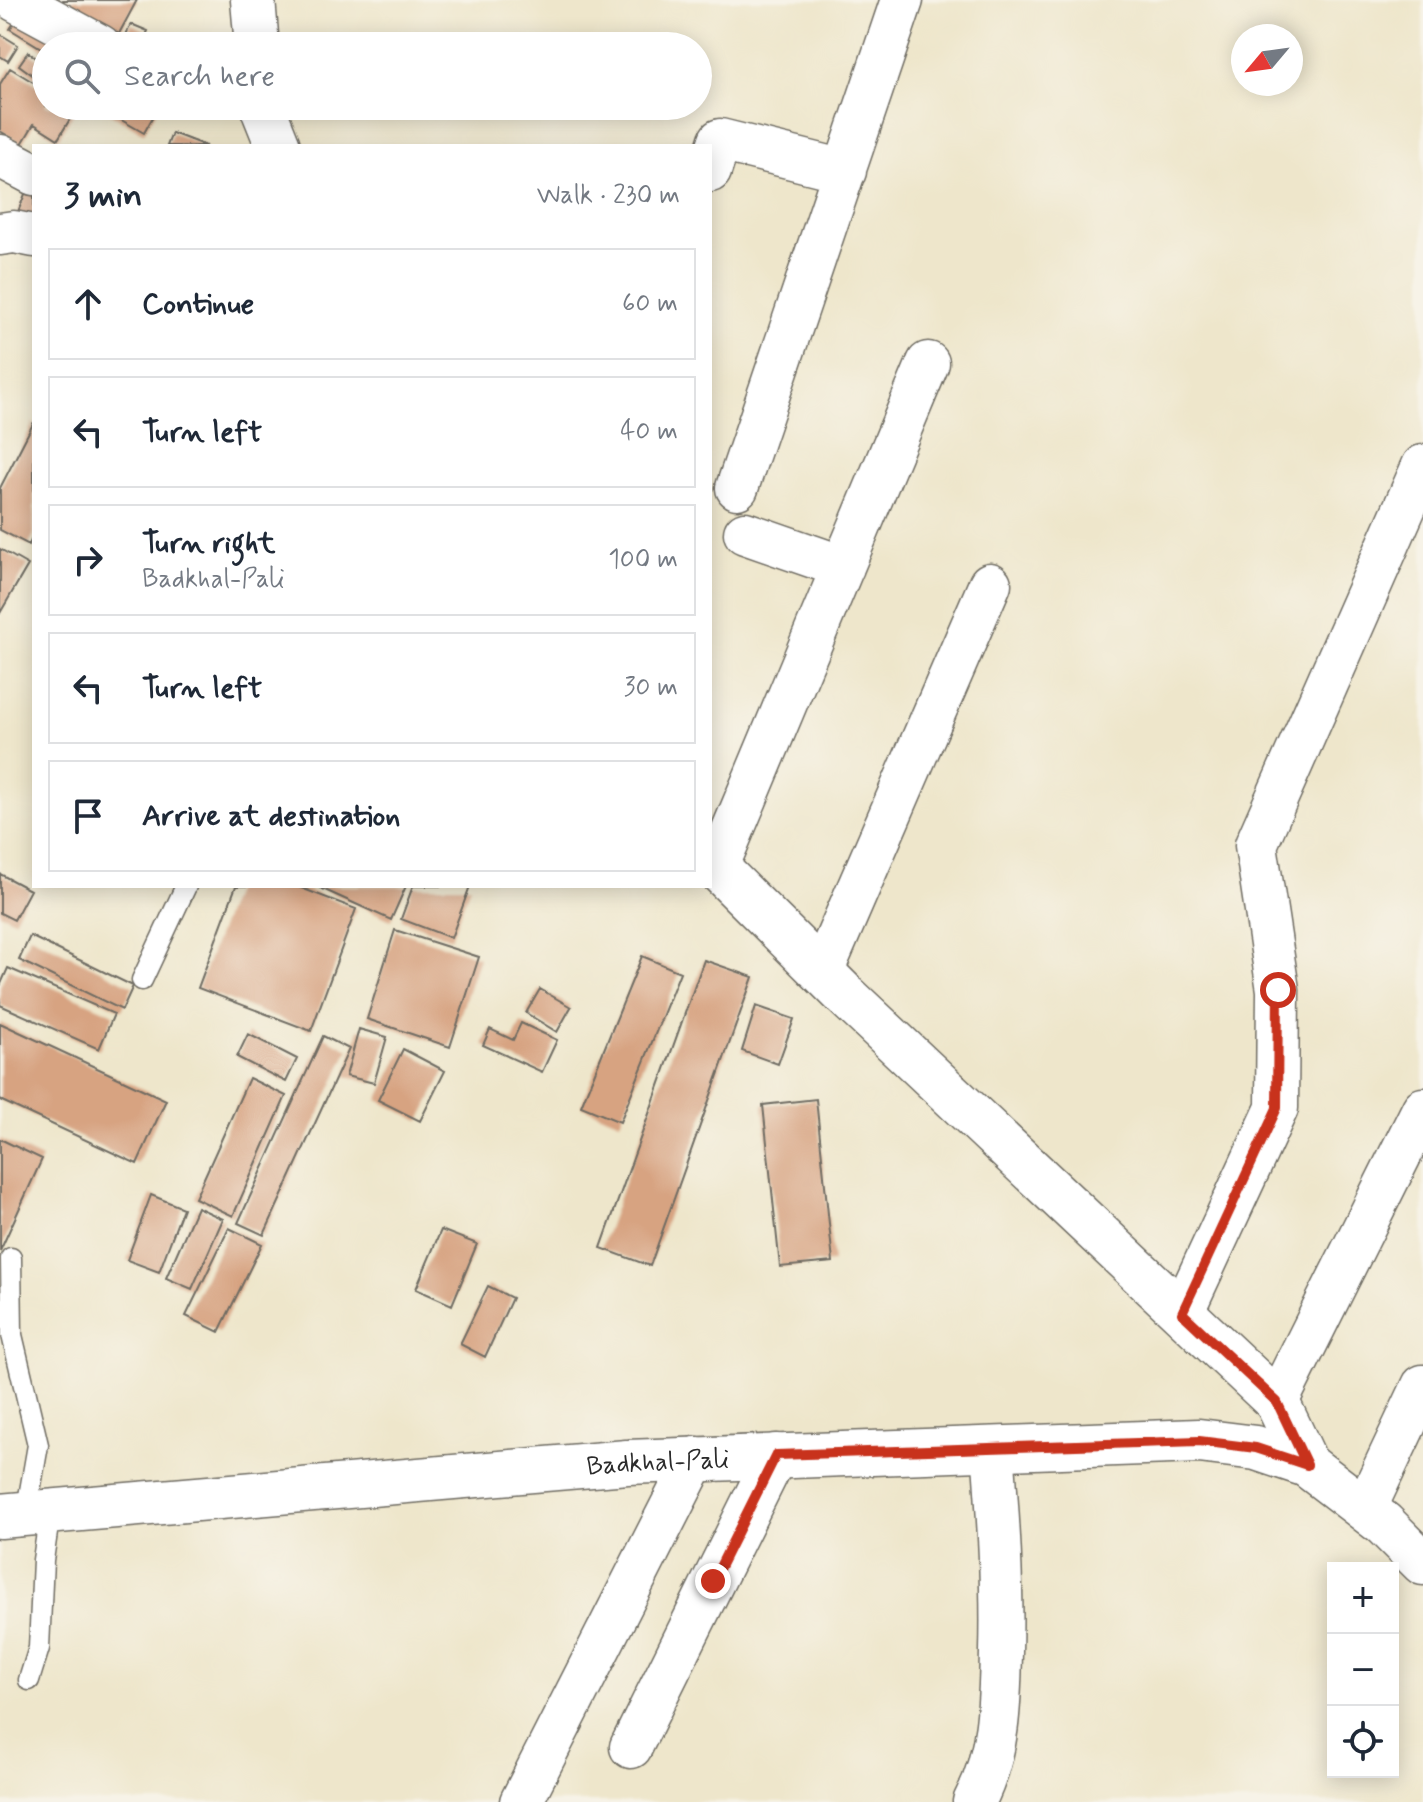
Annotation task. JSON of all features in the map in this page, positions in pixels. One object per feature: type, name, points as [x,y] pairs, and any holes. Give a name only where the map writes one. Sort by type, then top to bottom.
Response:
[{"type":"street","points":[[15,0],[74,32]]},
{"type":"street","points":[[253,0],[256,32]]},
{"type":"street","points":[[737,488],[902,0]]},
{"type":"street","points":[[268,120],[277,144]]},
{"type":"street","points":[[712,165],[720,140],[845,171]]},
{"type":"street","points":[[0,156],[32,173]]},
{"type":"street","points":[[0,234],[14,232],[32,236]]},
{"type":"street","points":[[928,363],[714,864],[822,972],[1277,1402],[1307,1465]]},
{"type":"street","points":[[1182,1313],[1277,1108],[1278,990],[1256,845],[1423,466]]},
{"type":"street","points":[[745,533],[843,567]]},
{"type":"street","points":[[822,972],[990,584]]},
{"type":"street","points":[[1277,1402],[1423,1109]]},
{"type":"street","points":[[1365,1509],[1423,1386]]},
{"type":"street","name":"Badkhal-Pali","points":[[25,1514],[696,1458],[1199,1441],[1256,1448],[1307,1465],[1384,1524],[1423,1563]]},
{"type":"street","points":[[974,1802],[986,1780],[1000,1714],[1002,1565],[993,1448]]},
{"type":"street","points":[[631,1747],[776,1455]]},
{"type":"street","points":[[521,1802],[696,1458]]},
{"type":"lane","points":[[142,980],[185,888]]},
{"type":"lane","points":[[11,1258],[12,1335],[38,1445],[25,1514],[43,1560],[39,1648],[29,1680]]},
{"type":"building","points":[[63,0],[137,0],[120,32],[93,32],[57,13]]},
{"type":"building","points":[[20,14],[42,32],[32,32],[32,42],[10,29]]},
{"type":"building","points":[[131,24],[148,31],[148,32],[127,32]]},
{"type":"building","points":[[0,34],[18,45],[8,61],[0,56]]},
{"type":"building","points":[[28,52],[32,55],[32,75],[19,65]]},
{"type":"building","points":[[10,68],[32,81],[32,120],[69,120],[58,139],[34,124],[22,144],[0,131],[0,84]]},
{"type":"building","points":[[121,120],[151,120],[144,133]]},
{"type":"building","points":[[172,133],[201,144],[168,144]]},
{"type":"building","points":[[29,184],[32,185],[32,229],[14,222]]},
{"type":"building","points":[[32,426],[32,538],[29,545],[0,530],[0,488]]},
{"type":"building","points":[[0,549],[28,565],[0,613]]},
{"type":"building","points":[[0,874],[30,890],[14,920],[0,913]]},
{"type":"building","points":[[235,888],[301,888],[356,909],[311,1031],[198,988]]},
{"type":"building","points":[[320,888],[405,888],[391,920]]},
{"type":"building","points":[[412,888],[469,888],[451,938],[401,919]]},
{"type":"building","points":[[395,930],[479,957],[450,1047],[367,1019]]},
{"type":"building","points":[[30,936],[133,986],[122,1010],[19,960]]},
{"type":"building","points":[[642,956],[680,972],[620,1122],[581,1106]]},
{"type":"building","points":[[704,960],[753,977],[650,1266],[601,1248]]},
{"type":"building","points":[[8,968],[114,1014],[99,1049],[0,1005],[0,986]]},
{"type":"building","points":[[540,989],[571,1007],[557,1032],[526,1013]]},
{"type":"building","points":[[756,1006],[794,1019],[778,1064],[742,1051]]},
{"type":"building","points":[[0,1023],[166,1100],[137,1164],[0,1100]]},
{"type":"building","points":[[521,1023],[557,1040],[542,1072],[483,1045],[490,1029],[513,1040]]},
{"type":"building","points":[[359,1029],[387,1037],[374,1083],[346,1076]]},
{"type":"building","points":[[248,1034],[297,1059],[286,1082],[237,1057]]},
{"type":"building","points":[[323,1036],[349,1049],[264,1235],[238,1223]]},
{"type":"building","points":[[403,1049],[445,1071],[420,1121],[378,1100]]},
{"type":"building","points":[[249,1078],[286,1096],[233,1216],[195,1198]]},
{"type":"building","points":[[816,1099],[833,1262],[780,1267],[763,1105]]},
{"type":"building","points":[[0,1139],[42,1159],[0,1251]]},
{"type":"building","points":[[151,1195],[183,1208],[159,1272],[127,1260]]},
{"type":"building","points":[[197,1207],[223,1219],[192,1289],[166,1278]]},
{"type":"building","points":[[229,1228],[262,1244],[219,1332],[186,1316]]},
{"type":"building","points":[[441,1230],[477,1244],[452,1305],[416,1289]]},
{"type":"building","points":[[488,1286],[512,1298],[485,1357],[460,1344]]},
{"type":"route","points":[[713,1581],[776,1455],[1199,1441],[1256,1448],[1307,1465],[1277,1402],[1182,1313],[1277,1108],[1278,990]]}]
